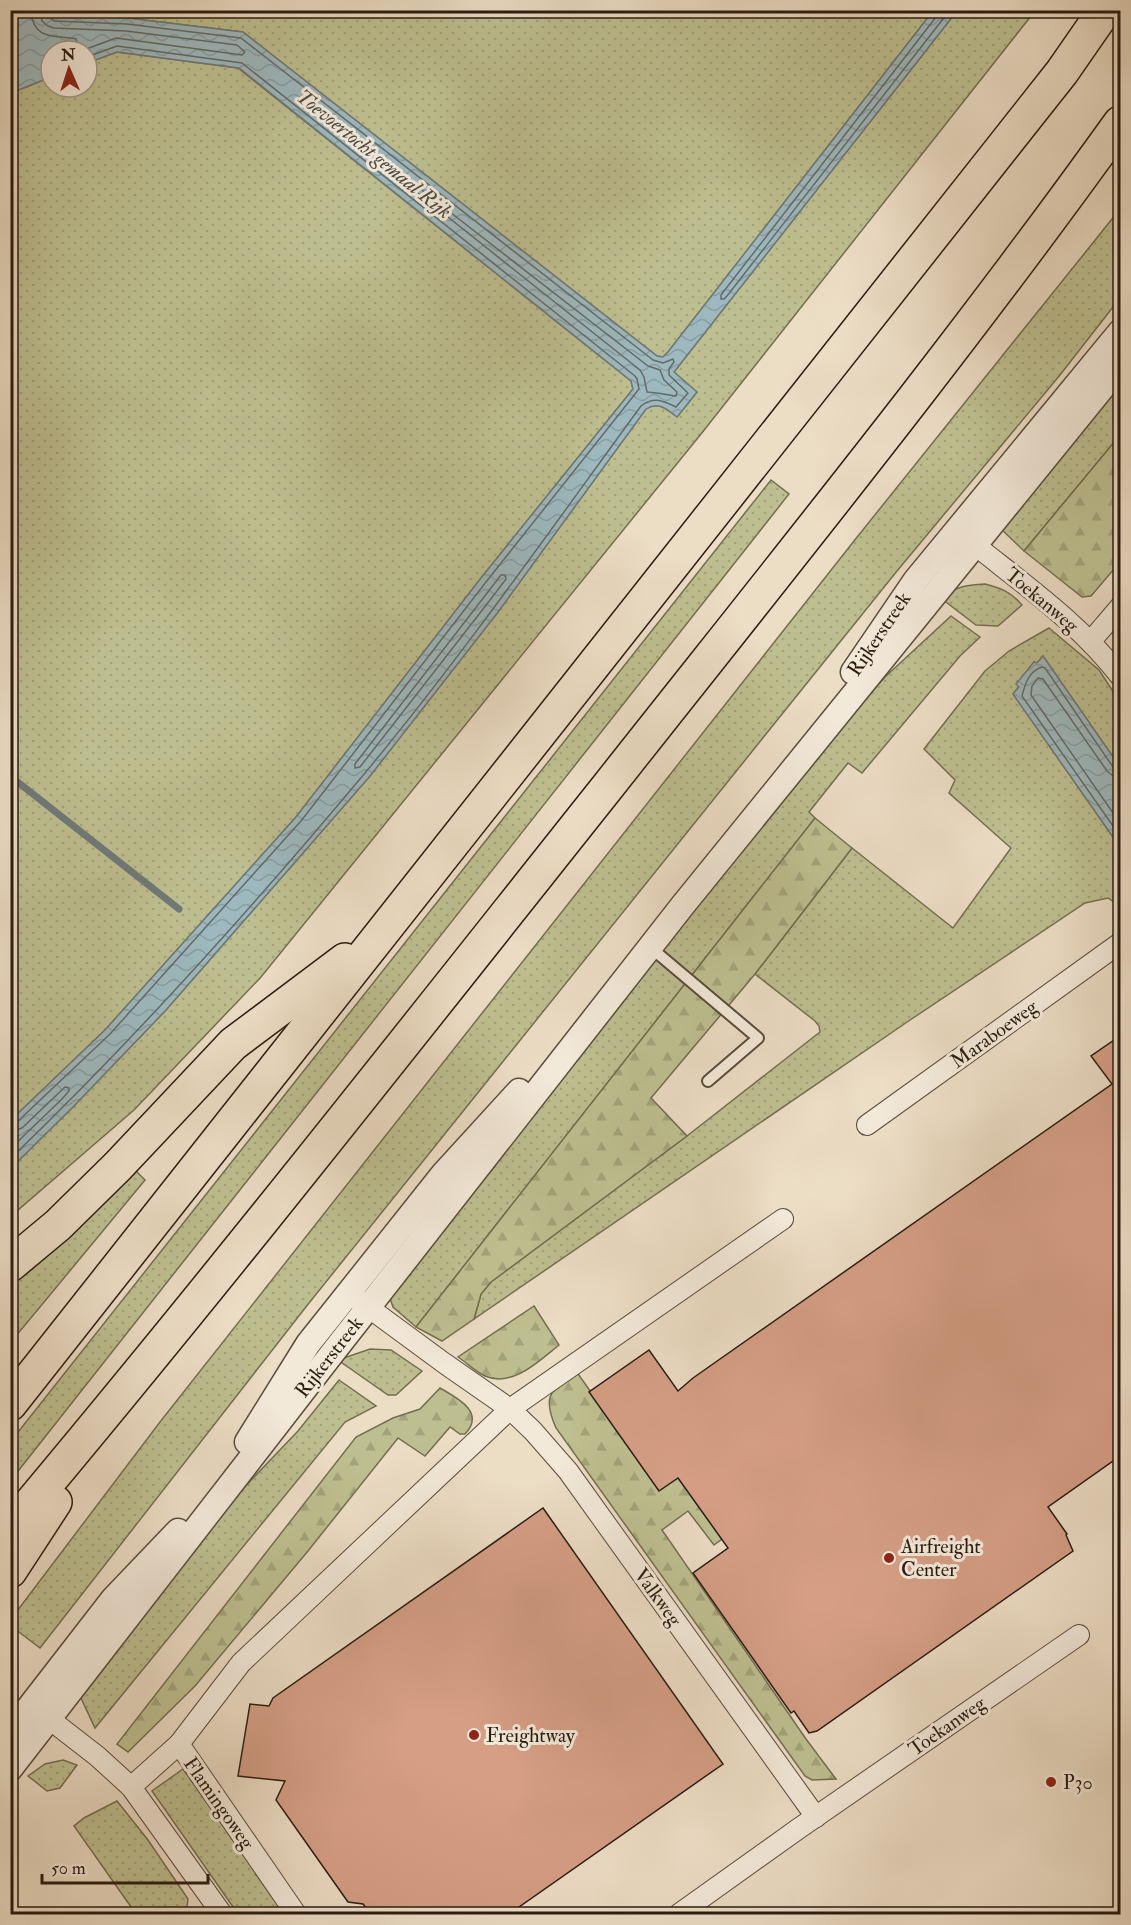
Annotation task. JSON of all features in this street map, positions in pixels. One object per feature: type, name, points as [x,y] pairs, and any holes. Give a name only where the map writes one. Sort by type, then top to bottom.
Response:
[{"type":"highway","points":[[10,1404],[558,711],[708,516],[1062,72],[1105,10]]},
{"type":"highway","points":[[10,1528],[135,1379],[775,576],[1042,232],[1120,123]]},
{"type":"highway","points":[[10,1265],[58,1225],[118,1166],[233,1044],[383,932]]},
{"type":"highway","points":[[10,1239],[118,1166]]},
{"type":"highway","points":[[10,1571],[135,1379]]},
{"type":"street","name":"Rijkerstreek","points":[[10,1769],[40,1712],[359,1300],[966,538],[1120,332]]},
{"type":"street","name":"Rijkerstreek","points":[[966,538],[1120,366]]},
{"type":"street","name":"Toekanweg","points":[[966,538],[1091,641],[1120,676]]},
{"type":"street","points":[[1091,641],[1120,607]]},
{"type":"street","name":"Maraboeweg","points":[[867,1125],[1120,943]]},
{"type":"street","points":[[179,1744],[241,1663],[510,1409],[783,1219]]},
{"type":"street","name":"Valkweg","points":[[359,1300],[510,1409],[533,1431],[568,1471],[816,1817]]},
{"type":"street","name":"Toekanweg","points":[[816,1817],[1079,1635]]},
{"type":"street","name":"Rijkerstreek","points":[[10,1732],[40,1712]]},
{"type":"street","points":[[40,1712],[131,1787],[216,1912]]},
{"type":"street","name":"Flamingoweg","points":[[131,1787],[179,1744],[296,1914]]},
{"type":"street","points":[[679,1914],[816,1817]]},
{"type":"lane","points":[[645,943],[758,1038],[708,1082]]},
{"type":"green space","points":[[51,11],[933,11],[663,357],[657,356],[243,32],[127,18],[55,15]]},
{"type":"green space","points":[[957,11],[1035,11],[701,434],[261,977],[134,1110],[11,1216],[11,1168],[166,1010],[370,776],[498,612],[646,409],[658,406],[677,417],[697,392],[674,372]]},
{"type":"green space","points":[[117,52],[238,68],[631,381],[633,389],[481,578],[296,817],[105,1030],[11,1120],[11,93],[39,82],[39,99],[99,99],[99,59]]},
{"type":"green space","points":[[1120,209],[1120,298],[1060,375],[897,571],[309,1303],[40,1648],[11,1626],[11,1619],[160,1422],[854,541]]},
{"type":"green space","points":[[1120,385],[1120,435],[1024,551],[997,525]]},
{"type":"green space","points":[[1120,435],[1120,562],[1091,596],[1082,597],[1024,551]]},
{"type":"green space","points":[[771,480],[789,494],[11,1480],[11,1441]]},
{"type":"green space","points":[[985,584],[1005,591],[1022,605],[998,626],[976,625],[942,599],[962,587]]},
{"type":"green space","points":[[951,616],[980,637],[960,656],[862,773],[848,763],[809,812],[815,818],[416,1327],[393,1307],[390,1298],[772,802],[885,677]]},
{"type":"green space","points":[[1049,628],[1099,670],[1120,702],[1120,767],[1043,656],[1037,663],[1034,662],[1017,684],[1019,686],[1013,694],[1120,847],[1120,906],[1108,898],[1085,903],[474,1319],[481,1294],[491,1282],[687,1136],[820,1032],[815,1021],[755,974],[852,848],[953,928],[1011,848],[949,793],[955,780],[924,749],[985,671],[1009,651]]},
{"type":"green space","points":[[815,818],[852,848],[755,974],[651,1098],[687,1136],[491,1282],[481,1294],[474,1319],[442,1341],[416,1327]]},
{"type":"green space","points":[[135,1170],[145,1180],[11,1342],[11,1279]]},
{"type":"green space","points":[[534,1306],[559,1345],[535,1365],[516,1375],[495,1379],[485,1376],[458,1357]]},
{"type":"green space","points":[[370,1349],[391,1350],[422,1371],[396,1395],[388,1395],[338,1360]]},
{"type":"green space","points":[[576,1371],[655,1483],[674,1471],[722,1539],[714,1545],[688,1511],[662,1530],[836,1779],[812,1780],[805,1776],[556,1428],[549,1408],[551,1394]]},
{"type":"green space","points":[[339,1380],[376,1406],[345,1422],[95,1728],[81,1698],[235,1497],[298,1431]]},
{"type":"green space","points":[[440,1388],[461,1401],[471,1412],[471,1426],[465,1434],[460,1434],[450,1427],[425,1456],[398,1438],[308,1551],[195,1686],[128,1752],[117,1744],[356,1437],[393,1418],[420,1409]]},
{"type":"green space","points":[[63,1760],[77,1765],[60,1788],[47,1791],[28,1776],[45,1764]]},
{"type":"green space","points":[[183,1769],[285,1914],[238,1914],[152,1791]]},
{"type":"green space","points":[[117,1801],[148,1840],[188,1899],[186,1914],[136,1914],[74,1826],[84,1818]]},
{"type":"water","name":"Toevoertocht gemaal Rijk","points":[[11,10],[51,11],[55,15],[127,18],[243,32],[657,356],[663,357],[933,11],[957,11],[674,372],[697,392],[677,417],[658,406],[646,409],[498,612],[370,776],[166,1010],[11,1168],[11,1120],[105,1030],[296,817],[481,578],[633,389],[631,381],[239,68],[117,52],[99,59],[99,39],[39,39],[39,82],[11,93]]},
{"type":"water","points":[[1043,656],[1120,767],[1120,847],[1013,694],[1019,687],[1016,684],[1034,662],[1037,663]]},
{"type":"building","points":[[1120,1036],[1120,1456],[1048,1507],[1067,1534],[1073,1551],[817,1731],[809,1733],[794,1711],[791,1713],[693,1573],[728,1548],[678,1478],[659,1491],[589,1392],[649,1350],[678,1391],[693,1378],[1112,1084],[1091,1056]]},
{"type":"building","name":"Freightway","points":[[543,1508],[723,1764],[509,1914],[371,1914],[363,1904],[348,1902],[276,1800],[285,1781],[238,1776],[250,1704],[269,1706],[273,1698]]},
{"type":"waterway","points":[[10,776],[179,909]]},
{"type":"place","name":"Airfreight Center","points":[[889,1558]]},
{"type":"place","name":"Freightway","points":[[474,1735]]},
{"type":"place","name":"P30","points":[[1051,1782]]}]
